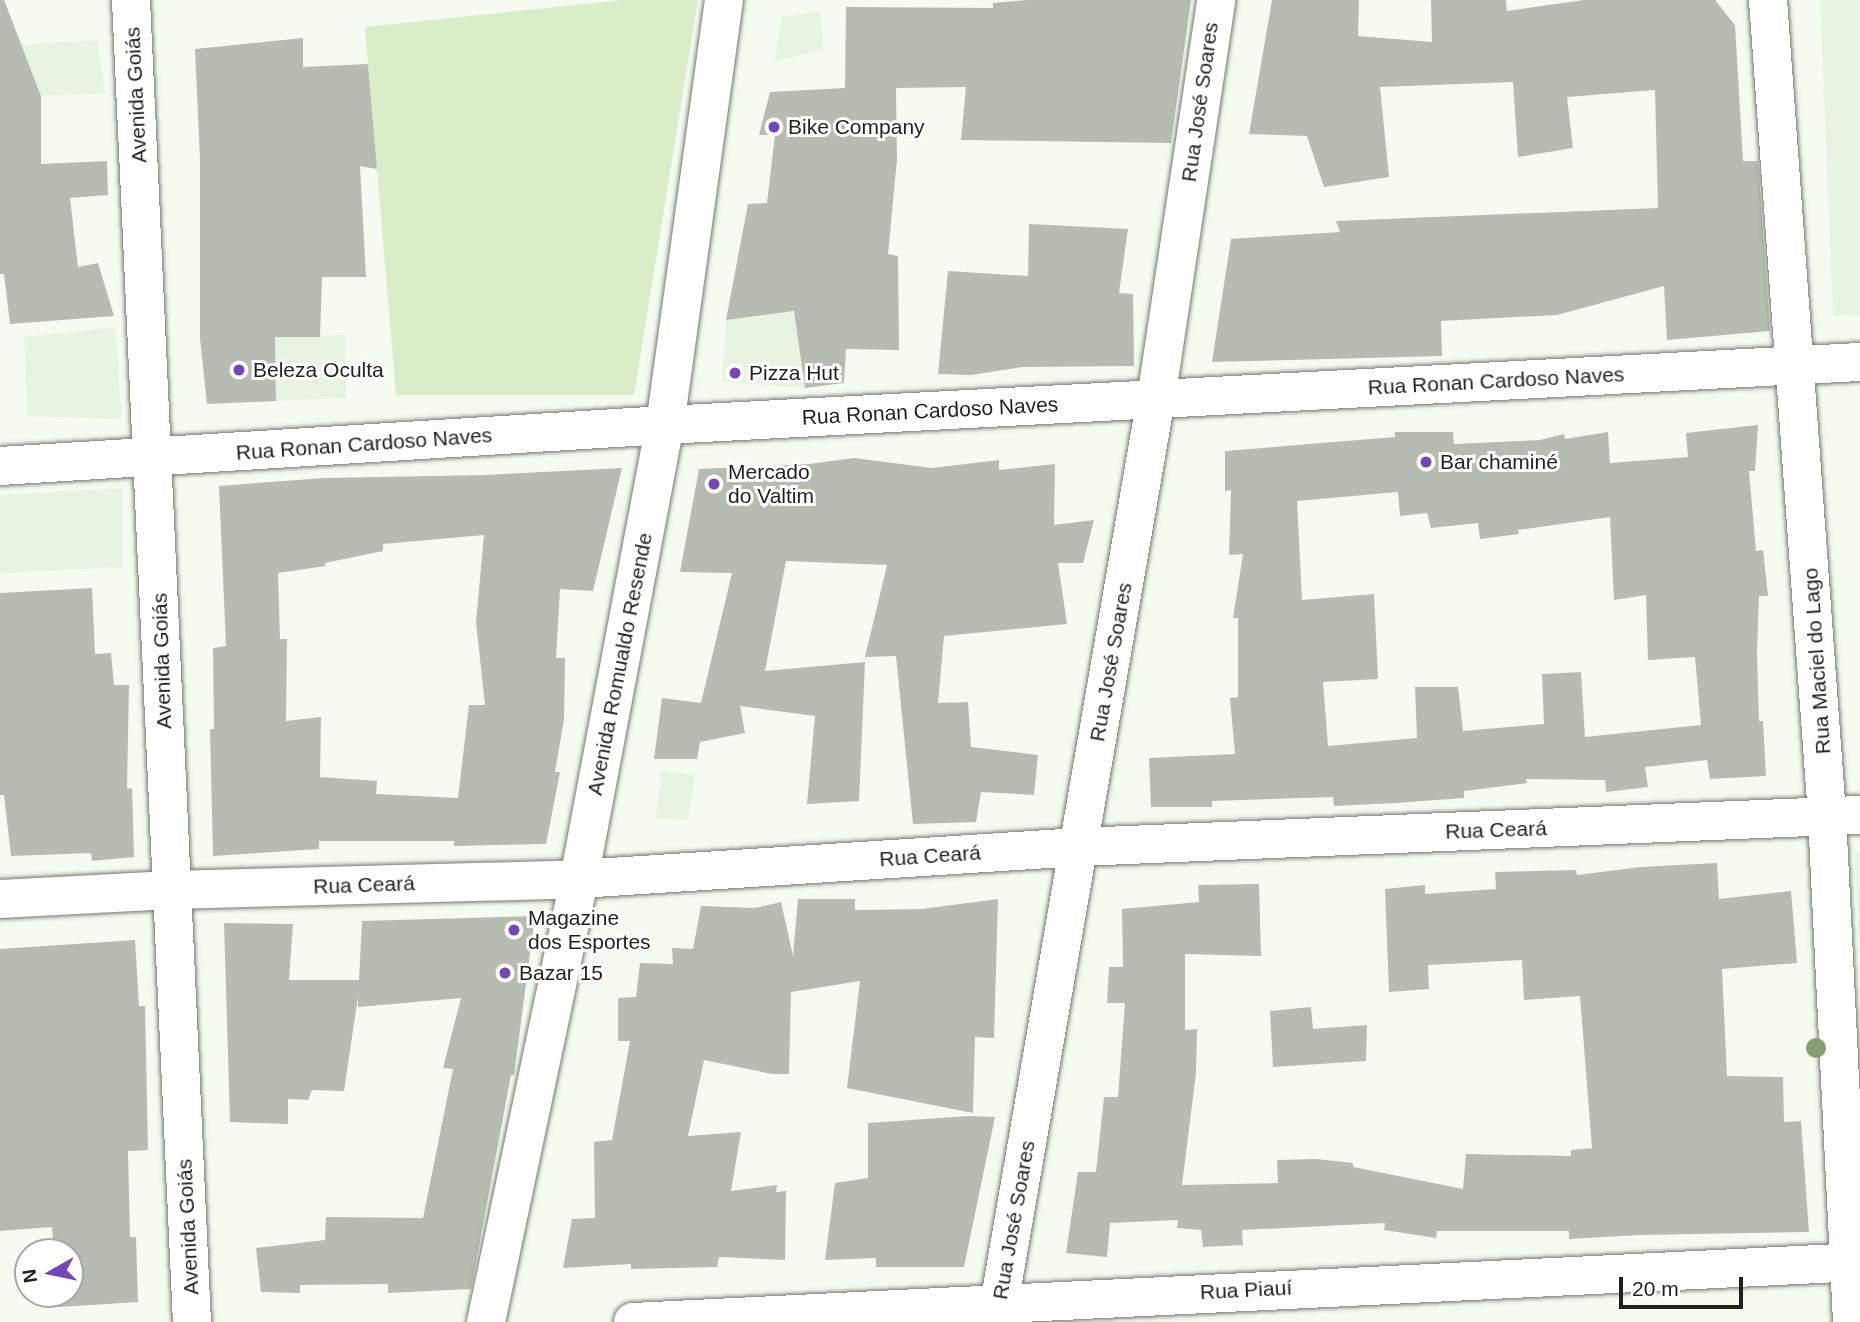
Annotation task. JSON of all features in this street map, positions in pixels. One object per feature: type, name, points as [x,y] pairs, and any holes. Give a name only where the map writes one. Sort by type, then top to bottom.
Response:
[{"type":"street","name":"Avenida Goiás","points":[[131,0],[192,1322]]},
{"type":"street","name":"Avenida Romualdo Resende","points":[[486,1322],[579,879],[665,425],[724,0]]},
{"type":"street","name":"Rua José Soares","points":[[998,1312],[1156,399],[1216,0]]},
{"type":"street","name":"Rua Maciel do Lago","points":[[1768,0],[1796,365],[1844,815],[1854,1262],[1852,1322]]},
{"type":"street","name":"Rua Ronan Cardoso Naves","points":[[0,466],[665,425],[1860,362]]},
{"type":"street","name":"Rua Ceará","points":[[0,899],[171,890],[579,879],[1079,847],[1844,815]]},
{"type":"street","name":"Rua Piauí","points":[[633,1322],[998,1312],[1854,1262]]},
{"type":"shaded area","points":[[1820,0],[1860,0],[1860,315],[1833,316]]},
{"type":"shaded area","points":[[820,11],[823,50],[775,61],[782,17]]},
{"type":"shaded area","points":[[97,40],[105,93],[41,96],[21,45]]},
{"type":"shaded area","points":[[794,312],[805,388],[722,382],[726,320]]},
{"type":"shaded area","points":[[115,327],[122,419],[28,416],[24,337]]},
{"type":"shaded area","points":[[345,335],[346,398],[207,404],[200,338]]},
{"type":"shaded area","points":[[123,488],[123,567],[0,573],[0,495]]},
{"type":"shaded area","points":[[661,771],[695,775],[688,820],[656,819]]},
{"type":"shaded area","points":[[1855,853],[1860,853],[1860,970]]},
{"type":"green space","points":[[623,0],[698,0],[634,395],[396,395],[365,27]]},
{"type":"building","points":[[0,0],[4,0],[41,96],[41,164],[107,161],[108,195],[70,198],[78,267],[98,263],[114,316],[10,324],[4,274],[0,274]]},
{"type":"building","points":[[1027,0],[1191,0],[1171,143],[961,140],[966,87],[896,88],[897,159],[888,254],[898,256],[899,350],[846,349],[844,383],[805,388],[794,311],[726,320],[748,204],[767,203],[775,135],[759,135],[770,92],[845,88],[846,7],[993,8],[993,3]]},
{"type":"building","points":[[1272,0],[1359,0],[1358,36],[1432,42],[1431,0],[1506,0],[1507,11],[1584,0],[1715,0],[1735,25],[1743,161],[1758,161],[1770,331],[1667,340],[1664,286],[1557,315],[1441,321],[1442,356],[1212,362],[1231,239],[1340,232],[1336,221],[1658,208],[1655,90],[1567,97],[1573,148],[1518,157],[1513,82],[1380,87],[1389,177],[1324,187],[1307,136],[1249,134]]},
{"type":"building","points":[[303,38],[303,67],[368,64],[377,169],[360,166],[366,277],[322,277],[320,337],[275,337],[276,401],[207,404],[200,338],[200,160],[195,49]]},
{"type":"building","points":[[1029,224],[1128,229],[1119,293],[1133,294],[1134,366],[1022,367],[971,375],[938,374],[948,271],[1028,276]]},
{"type":"building","points":[[1758,425],[1755,471],[1749,471],[1756,551],[1763,550],[1768,596],[1759,596],[1757,653],[1759,721],[1763,721],[1766,776],[1710,779],[1707,760],[1645,767],[1648,787],[1606,792],[1605,780],[1526,779],[1527,783],[1464,791],[1464,798],[1334,806],[1333,797],[1212,801],[1212,807],[1151,807],[1149,758],[1235,754],[1230,698],[1238,697],[1238,618],[1233,618],[1243,554],[1229,555],[1231,490],[1225,491],[1225,451],[1395,437],[1395,432],[1453,432],[1454,444],[1540,440],[1564,434],[1565,439],[1608,432],[1610,463],[1688,457],[1686,433]],"holes":[[[1398,492],[1400,516],[1427,513],[1431,528],[1478,523],[1480,539],[1519,534],[1518,530],[1610,517],[1614,600],[1646,595],[1648,660],[1695,657],[1701,725],[1585,737],[1581,672],[1542,674],[1544,724],[1463,731],[1458,687],[1415,687],[1417,738],[1328,746],[1323,682],[1378,679],[1374,594],[1302,600],[1297,501]]]},
{"type":"building","points":[[854,458],[932,468],[999,460],[999,470],[1055,464],[1054,525],[1094,520],[1083,563],[1058,563],[1067,624],[944,636],[938,703],[968,702],[971,747],[1038,755],[1034,795],[981,792],[976,822],[913,824],[896,656],[865,657],[887,565],[786,561],[765,671],[865,662],[859,801],[807,804],[815,716],[740,706],[745,733],[700,742],[697,759],[654,759],[662,698],[701,703],[732,573],[680,572],[699,469],[809,464]]},
{"type":"building","points":[[622,468],[593,591],[560,589],[556,658],[565,658],[564,719],[555,772],[560,772],[546,844],[454,846],[454,841],[319,841],[319,849],[213,856],[210,729],[214,729],[213,648],[226,646],[219,486],[324,478],[486,475]],"holes":[[[484,535],[476,622],[485,705],[469,705],[458,798],[376,794],[377,781],[320,777],[321,717],[286,721],[287,639],[280,639],[278,573],[325,566],[325,563],[383,551],[383,544]]]},
{"type":"building","points":[[92,588],[95,654],[111,653],[114,685],[129,685],[127,789],[132,788],[134,857],[92,861],[91,853],[11,856],[4,795],[0,795],[0,593]]},
{"type":"building","points":[[1717,863],[1719,899],[1791,891],[1797,963],[1722,969],[1727,1076],[1783,1077],[1784,1122],[1801,1121],[1809,1232],[1569,1239],[1569,1231],[1437,1231],[1436,1238],[1384,1230],[1385,1223],[1242,1230],[1243,1245],[1203,1247],[1201,1230],[1177,1228],[1178,1220],[1110,1223],[1107,1257],[1066,1253],[1078,1172],[1096,1172],[1104,1097],[1118,1097],[1125,1003],[1107,1003],[1109,967],[1123,967],[1122,909],[1199,902],[1198,885],[1259,884],[1261,956],[1185,954],[1185,1030],[1197,1029],[1196,1073],[1182,1185],[1278,1183],[1277,1160],[1316,1159],[1353,1163],[1353,1167],[1463,1189],[1466,1154],[1571,1156],[1571,1150],[1592,1148],[1580,996],[1524,1000],[1522,960],[1428,965],[1429,989],[1389,992],[1385,889],[1425,885],[1425,894],[1496,889],[1495,872],[1576,870],[1577,875],[1641,867]]},
{"type":"building","points":[[798,899],[855,899],[855,910],[922,909],[998,899],[994,1038],[975,1037],[973,1113],[847,1088],[860,981],[791,992],[789,1074],[772,1074],[704,1060],[688,1136],[741,1132],[731,1191],[777,1185],[776,1192],[786,1191],[785,1260],[719,1257],[717,1267],[631,1269],[631,1264],[563,1268],[572,1219],[595,1218],[594,1142],[612,1140],[630,1041],[618,1041],[618,998],[636,997],[640,963],[673,964],[672,948],[693,949],[701,906],[755,908],[781,902],[793,956]]},
{"type":"building","points":[[535,916],[514,1075],[511,1075],[471,1289],[388,1293],[388,1284],[300,1285],[300,1293],[261,1292],[256,1248],[325,1240],[326,1217],[423,1218],[453,1069],[443,1068],[461,998],[358,1007],[358,996],[344,1091],[312,1090],[308,1100],[288,1099],[288,1124],[230,1122],[224,923],[293,924],[289,980],[359,980],[362,921]]},
{"type":"building","points":[[135,940],[139,1006],[145,1006],[148,1150],[128,1151],[130,1237],[136,1237],[138,1302],[84,1305],[84,1238],[53,1238],[52,1227],[0,1231],[0,949]]},
{"type":"building","points":[[1311,1007],[1313,1029],[1367,1025],[1366,1061],[1273,1067],[1270,1011]]},
{"type":"building","points":[[969,1116],[995,1117],[964,1267],[876,1267],[876,1258],[825,1260],[835,1183],[868,1178],[868,1123]]},
{"type":"place","name":"Bike Company","points":[[774,127]]},
{"type":"place","name":"Beleza Oculta","points":[[239,370]]},
{"type":"place","name":"Pizza Hut","points":[[735,373]]},
{"type":"place","name":"Bar chaminé","points":[[1426,462]]},
{"type":"place","name":"Mercado do Valtim","points":[[714,484]]},
{"type":"place","name":"Magazine dos Esportes","points":[[514,930]]},
{"type":"place","name":"Bazar 15","points":[[505,973]]}]
